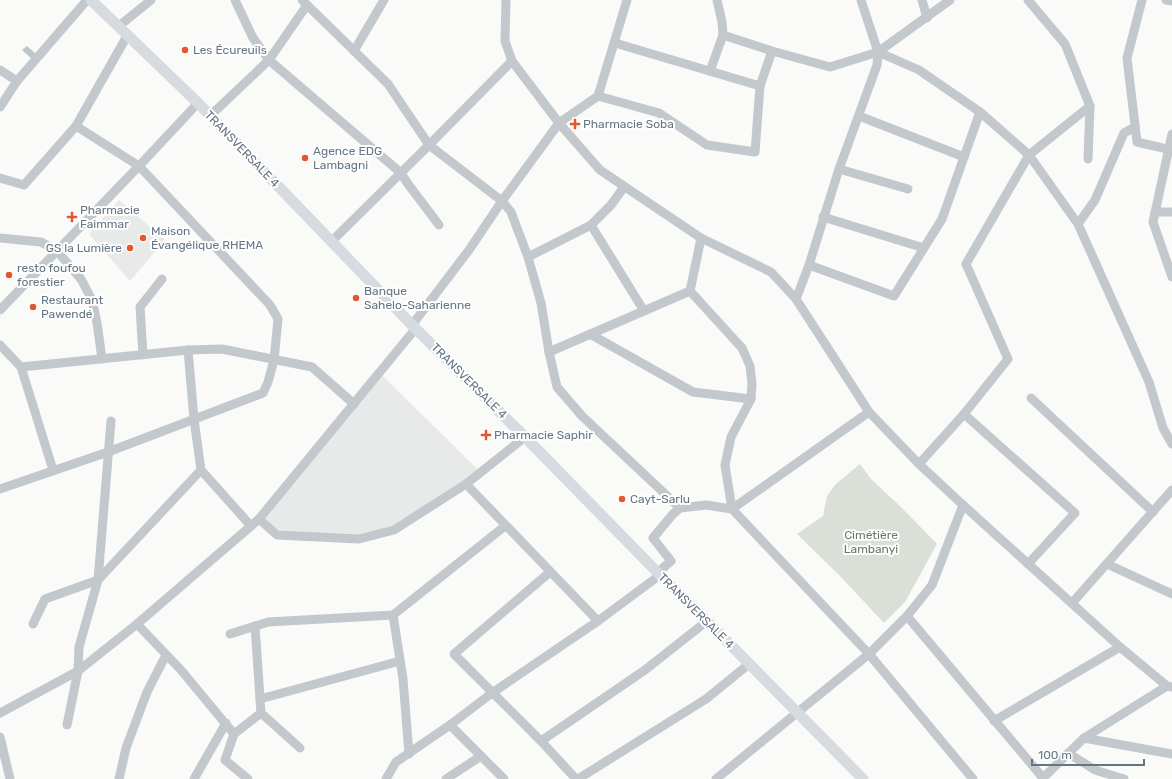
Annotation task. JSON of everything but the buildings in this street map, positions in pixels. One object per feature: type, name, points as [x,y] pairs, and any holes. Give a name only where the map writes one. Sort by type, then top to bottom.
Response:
[{"type":"main road","name":"TRANSVERSALE 4","points":[[91,0],[198,103],[331,242],[862,779]]},
{"type":"street","points":[[0,107],[17,81],[87,0]]},
{"type":"street","points":[[119,26],[151,0]]},
{"type":"street","points":[[235,0],[253,38],[269,60],[401,173],[439,225]]},
{"type":"street","points":[[354,51],[384,0]]},
{"type":"street","points":[[506,0],[506,41],[512,61],[559,123],[600,170],[701,238],[771,272],[796,299],[869,412],[919,464],[963,505],[1120,647],[1169,687],[1084,738],[1042,779],[907,616]]},
{"type":"street","points":[[0,713],[78,671],[137,624],[258,519],[354,404],[414,326],[470,250],[502,201],[559,123],[598,96],[627,0]]},
{"type":"street","points":[[710,71],[723,35],[722,22],[717,0]]},
{"type":"street","points":[[796,299],[810,266],[823,217],[839,169],[877,65],[878,52],[861,0]]},
{"type":"street","points":[[922,0],[927,18]]},
{"type":"street","points":[[723,35],[772,51],[830,67],[878,52],[950,0]]},
{"type":"street","points":[[1028,0],[1065,44],[1090,106],[1088,158]]},
{"type":"street","points":[[1142,0],[1127,58],[1137,142],[1170,149]]},
{"type":"street","points":[[1166,0],[1172,1]]},
{"type":"street","points":[[210,116],[269,60],[305,2],[388,84],[430,145],[502,201],[511,212],[528,257],[541,303],[549,352],[557,388],[582,416],[680,508]]},
{"type":"street","points":[[0,178],[24,185],[76,126],[128,36]]},
{"type":"street","points":[[615,43],[760,86]]},
{"type":"street","points":[[598,96],[659,113],[707,145],[755,152],[760,86],[772,51]]},
{"type":"street","points":[[878,52],[919,70],[980,112],[1029,155],[1078,224],[1149,382],[1163,428],[1172,444]]},
{"type":"street","points":[[331,242],[430,145],[512,61]]},
{"type":"street","points":[[0,70],[17,81]]},
{"type":"street","points":[[0,310],[198,103]]},
{"type":"street","points":[[919,464],[964,414],[1008,359],[966,264],[1029,155],[1090,106]]},
{"type":"street","points":[[810,266],[894,296],[942,219],[980,112]]},
{"type":"street","points":[[859,116],[964,157]]},
{"type":"street","points":[[0,489],[108,452],[263,394],[274,360],[278,319],[270,305],[139,166],[76,126]]},
{"type":"street","points":[[1078,224],[1095,200],[1124,133],[1135,127]]},
{"type":"street","points":[[1172,134],[1170,149],[1153,222],[1172,277]]},
{"type":"street","points":[[839,169],[908,189]]},
{"type":"street","points":[[528,257],[591,225],[611,205],[624,187]]},
{"type":"street","points":[[1155,212],[1172,212]]},
{"type":"street","points":[[823,217],[924,248]]},
{"type":"street","points":[[591,225],[644,311]]},
{"type":"street","points":[[0,238],[41,242],[56,251],[81,279],[92,300],[102,359]]},
{"type":"street","points":[[690,291],[701,238]]},
{"type":"street","points":[[143,355],[140,307],[162,279]]},
{"type":"street","points":[[549,352],[690,291]]},
{"type":"street","points":[[690,291],[742,348],[750,366],[752,399],[731,437],[725,465],[732,509],[869,654],[973,779]]},
{"type":"street","points":[[590,334],[693,392],[752,399]]},
{"type":"street","points":[[0,345],[21,367],[53,470]]},
{"type":"street","points":[[21,367],[188,350],[222,349],[312,367],[354,404]]},
{"type":"street","points":[[188,350],[194,419],[201,470],[251,526]]},
{"type":"street","points":[[1031,398],[1153,512]]},
{"type":"street","points":[[386,779],[396,762],[450,725],[492,693],[598,621],[659,574],[671,561],[653,538],[680,508],[706,504],[732,509],[869,412]]},
{"type":"street","points":[[964,414],[1075,513],[1028,564]]},
{"type":"street","points":[[67,725],[78,671],[79,647],[98,580],[111,421]]},
{"type":"street","points":[[258,519],[277,535],[359,539],[394,530],[466,484],[525,437]]},
{"type":"street","points":[[33,624],[45,599],[98,580],[201,470]]},
{"type":"street","points":[[466,484],[598,621]]},
{"type":"street","points":[[1072,603],[1172,490]]},
{"type":"street","points":[[716,779],[869,654],[907,616],[932,585],[963,505]]},
{"type":"street","points":[[230,634],[268,622],[393,615],[505,526]]},
{"type":"street","points":[[1107,564],[1172,594]]},
{"type":"street","points":[[550,572],[454,654],[577,779],[706,699],[749,664]]},
{"type":"street","points":[[393,615],[403,679],[409,754]]},
{"type":"street","points":[[540,741],[646,670],[707,621]]},
{"type":"street","points":[[137,624],[181,670],[234,734]]},
{"type":"street","points":[[255,626],[261,713],[300,748]]},
{"type":"street","points":[[994,721],[1120,647]]},
{"type":"street","points":[[119,779],[126,748],[147,692],[166,655]]},
{"type":"street","points":[[260,699],[400,661]]},
{"type":"street","points":[[248,779],[225,760],[234,734],[261,713]]},
{"type":"street","points":[[194,779],[226,723]]},
{"type":"street","points":[[450,725],[504,779]]},
{"type":"street","points":[[0,738],[10,779]]},
{"type":"street","points":[[1084,738],[1172,754]]},
{"type":"street","points":[[1068,753],[1095,775],[1124,779]]},
{"type":"street","points":[[446,779],[481,756]]},
{"type":"shaded area","points":[[27,46],[36,54],[32,59],[22,50]]},
{"type":"shaded area","name":"GS la Lumière","points":[[119,200],[165,240],[130,281],[89,234]]},
{"type":"shaded area","points":[[376,369],[480,472],[393,530],[353,537],[281,532],[256,516]]},
{"type":"green space","name":"Cimétière Lambanyi","points":[[860,464],[871,479],[937,544],[905,602],[884,623],[841,577],[797,534],[823,516],[827,496],[836,484]]},
{"type":"place","name":"Les Écureuils","points":[[185,50]]},
{"type":"place","name":"Pharmacie Soba","points":[[575,124]]},
{"type":"place","name":"Agence EDG Lambagni","points":[[305,158]]},
{"type":"place","name":"Pharmacie Faimmar","points":[[72,217]]},
{"type":"place","name":"Maison Évangélique RHEMA","points":[[143,238]]},
{"type":"place","name":"GS la Lumière","points":[[130,248]]},
{"type":"place","name":"resto foufou forestier","points":[[9,275]]},
{"type":"place","name":"Banque Sahelo-Saharienne","points":[[356,298]]},
{"type":"place","name":"Restaurant Pawendé","points":[[33,307]]},
{"type":"place","name":"Pharmacie Saphir","points":[[486,435]]},
{"type":"place","name":"Cayt-Sarlu","points":[[622,499]]}]
